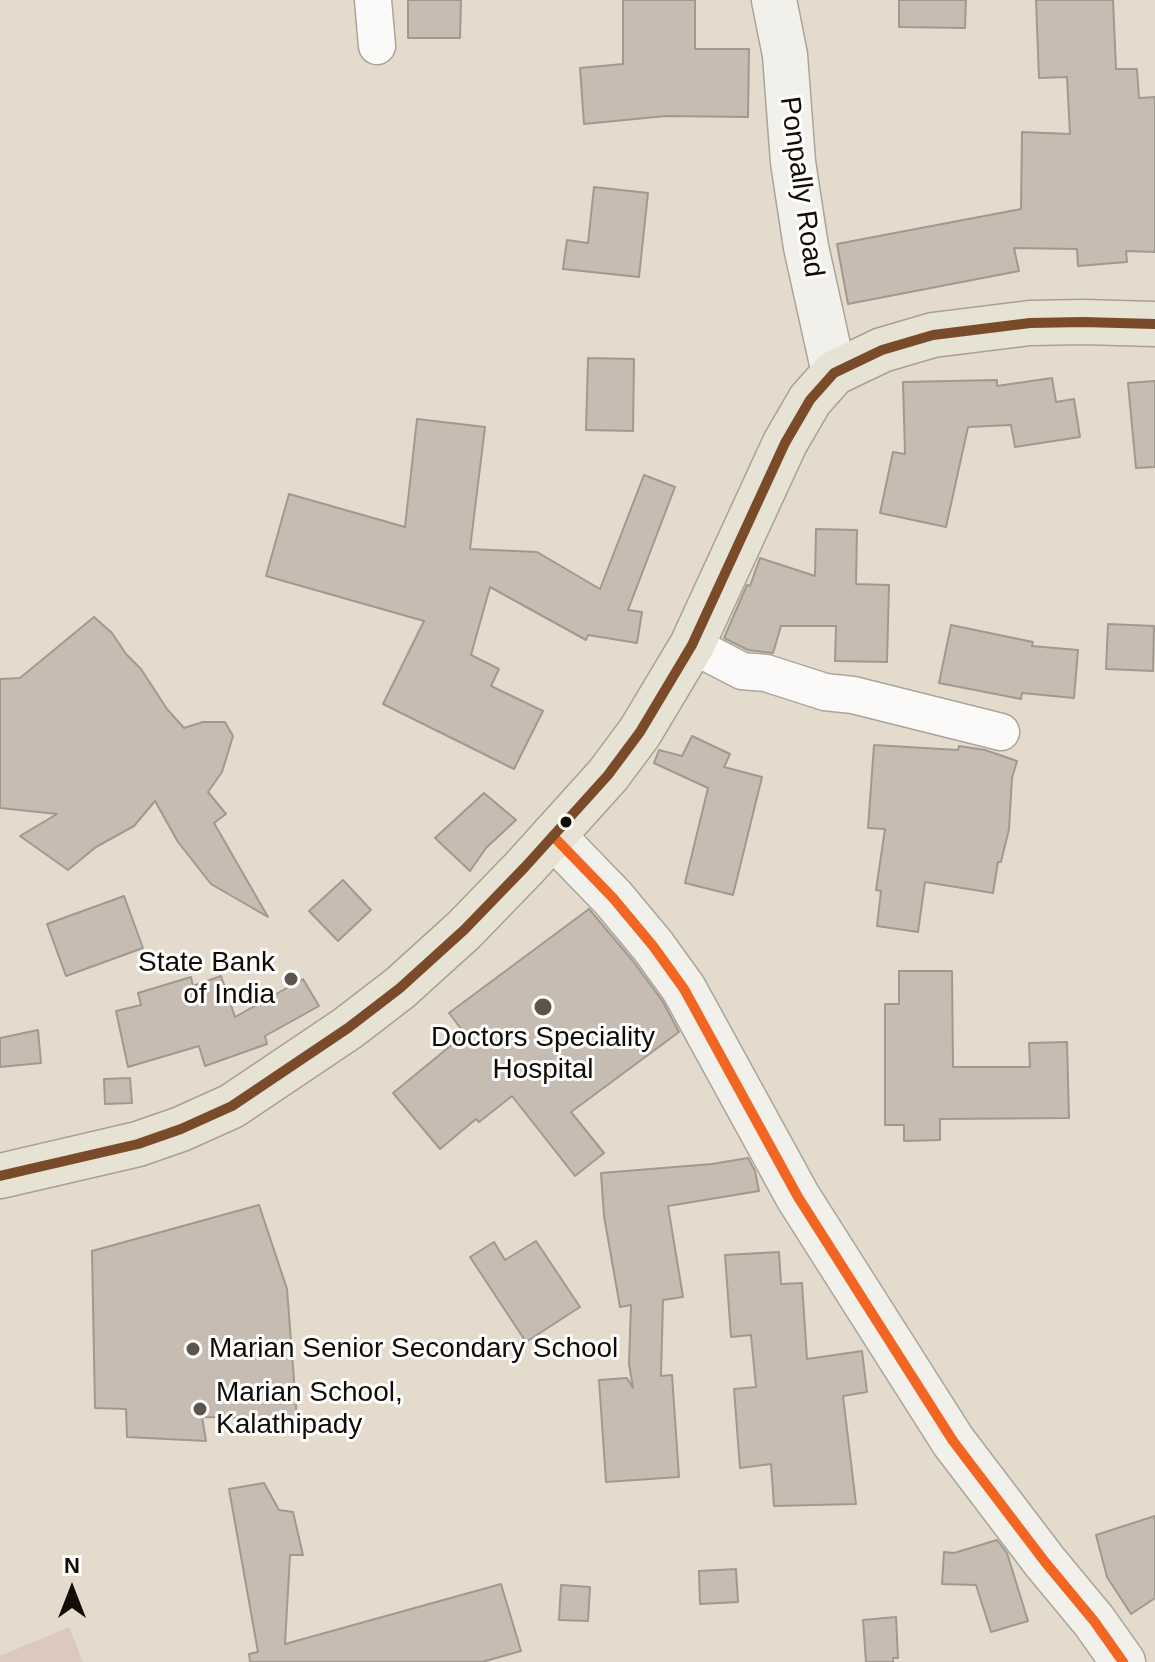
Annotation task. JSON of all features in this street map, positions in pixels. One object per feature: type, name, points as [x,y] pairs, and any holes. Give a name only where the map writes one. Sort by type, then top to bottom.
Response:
[{"type":"highway","points":[[0,1176],[138,1144],[232,1106],[288,1070],[400,988],[464,930],[608,775],[640,732],[692,645],[785,443],[810,400],[834,373],[882,350],[933,335],[1030,323],[1155,324]]},
{"type":"main road","name":"Ponpally Road","points":[[774,0],[785,55],[793,162],[806,247],[834,373]]},
{"type":"main road","points":[[553,836],[613,898],[684,989],[798,1197],[953,1441],[1123,1662]]},
{"type":"street","points":[[373,0],[377,46]]},
{"type":"street","points":[[692,645],[742,671],[766,673],[825,692],[853,695],[1001,732]]},
{"type":"shaded area","points":[[69,1627],[83,1662],[0,1662],[0,1656]]},
{"type":"building","points":[[408,0],[461,0],[460,38],[408,38]]},
{"type":"building","points":[[623,0],[695,0],[695,49],[749,49],[748,117],[666,116],[584,124],[580,68],[623,64]]},
{"type":"building","points":[[899,0],[966,0],[965,28],[899,27]]},
{"type":"building","points":[[1036,0],[1113,0],[1116,69],[1137,69],[1139,98],[1155,97],[1155,252],[1126,251],[1127,262],[1078,266],[1077,249],[1014,248],[1019,271],[848,304],[837,244],[1021,209],[1022,132],[1070,134],[1067,77],[1039,78]]},
{"type":"building","points":[[594,187],[648,193],[639,277],[563,269],[567,240],[588,243]]},
{"type":"building","points":[[588,358],[634,359],[633,431],[586,430]]},
{"type":"building","points":[[1052,378],[1056,402],[1074,399],[1080,437],[1015,447],[1011,425],[968,427],[946,527],[880,513],[893,452],[905,454],[903,382],[997,380],[997,386]]},
{"type":"building","points":[[1155,381],[1155,467],[1136,468],[1128,383]]},
{"type":"building","points":[[417,419],[485,427],[470,549],[537,552],[600,589],[644,475],[675,487],[628,610],[642,612],[637,643],[588,635],[586,640],[490,587],[471,655],[499,669],[491,686],[543,711],[514,769],[383,704],[424,621],[266,576],[289,494],[405,527]]},
{"type":"building","points":[[816,529],[857,530],[856,584],[889,585],[887,662],[835,661],[836,626],[781,626],[773,653],[748,650],[724,638],[760,558],[815,576]]},
{"type":"building","points":[[94,617],[112,633],[184,728],[203,722],[225,722],[233,736],[222,772],[208,792],[226,814],[214,823],[268,917],[211,884],[178,842],[155,801],[134,826],[96,847],[68,870],[20,836],[57,814],[0,808],[0,679],[20,678]]},
{"type":"building","points":[[1108,624],[1154,626],[1153,671],[1106,669]]},
{"type":"building","points":[[951,625],[1033,642],[1032,646],[1078,650],[1074,698],[1022,693],[1021,699],[939,683]]},
{"type":"building","points":[[692,736],[730,754],[724,767],[762,777],[733,895],[685,883],[708,788],[654,763],[659,750],[682,756]]},
{"type":"building","points":[[874,745],[958,750],[959,746],[985,750],[1017,761],[1012,778],[1009,829],[1001,862],[998,862],[993,893],[925,882],[918,932],[877,926],[881,891],[876,890],[885,829],[868,828]]},
{"type":"building","points":[[484,793],[516,820],[486,848],[470,871],[435,838]]},
{"type":"building","points":[[343,880],[371,910],[338,941],[309,911]]},
{"type":"building","points":[[124,896],[143,948],[66,976],[47,924]]},
{"type":"building","points":[[589,909],[663,1002],[679,1032],[571,1112],[604,1153],[575,1176],[512,1096],[479,1122],[476,1119],[440,1149],[393,1093],[465,1034],[449,1013]]},
{"type":"building","points":[[899,971],[952,971],[953,1067],[1030,1067],[1029,1043],[1067,1042],[1069,1118],[940,1119],[940,1140],[904,1141],[904,1125],[885,1125],[885,1004],[899,1004]]},
{"type":"building","points":[[221,976],[235,1017],[303,979],[319,1006],[265,1036],[267,1044],[205,1066],[199,1046],[128,1067],[116,1011],[141,1005],[138,993],[191,977],[193,986]]},
{"type":"building","points":[[38,1030],[41,1063],[0,1067],[0,1038]]},
{"type":"building","points":[[130,1078],[132,1103],[105,1104],[104,1079]]},
{"type":"building","points":[[748,1158],[755,1171],[759,1191],[668,1206],[683,1297],[663,1300],[661,1376],[672,1375],[679,1477],[606,1482],[599,1380],[627,1378],[633,1388],[629,1364],[631,1305],[620,1307],[604,1216],[601,1173]]},
{"type":"building","name":"Marian Senior Secondary School","points":[[259,1205],[287,1289],[297,1419],[202,1417],[206,1441],[127,1437],[126,1409],[95,1408],[92,1251]]},
{"type":"building","points":[[536,1241],[580,1307],[526,1342],[470,1257],[494,1242],[505,1260]]},
{"type":"building","points":[[779,1252],[781,1284],[802,1283],[807,1359],[862,1351],[867,1392],[843,1396],[856,1504],[774,1506],[771,1464],[740,1468],[734,1389],[756,1387],[751,1335],[731,1337],[725,1255]]},
{"type":"building","points":[[264,1483],[279,1510],[293,1512],[303,1555],[290,1555],[285,1644],[501,1584],[521,1651],[482,1662],[250,1662],[249,1654],[258,1652],[229,1489]]},
{"type":"building","points":[[1155,1516],[1155,1598],[1131,1614],[1107,1577],[1096,1535]]},
{"type":"building","points":[[997,1540],[1007,1553],[1028,1621],[991,1632],[976,1585],[942,1584],[944,1552],[954,1553]]},
{"type":"building","points":[[736,1569],[738,1602],[700,1604],[699,1571]]},
{"type":"building","points":[[561,1585],[590,1587],[588,1621],[559,1620]]},
{"type":"building","points":[[896,1617],[898,1658],[893,1658],[893,1662],[866,1662],[863,1620]]},
{"type":"transit line","points":[[0,1176],[138,1144],[232,1106],[348,1028],[400,988],[464,930],[608,775],[640,732],[692,645],[785,443],[810,400],[834,373],[882,350],[933,335],[1030,323],[1155,324]]},
{"type":"transit line","points":[[553,836],[613,898],[684,989],[798,1197],[953,1441],[1123,1662]]},
{"type":"place","name":"State Bank of India","points":[[291,979]]},
{"type":"place","name":"Doctors Speciality Hospital","points":[[543,1007]]},
{"type":"place","name":"Marian Senior Secondary School","points":[[193,1349]]},
{"type":"place","name":"Marian School, Kalathipady","points":[[200,1409]]}]
